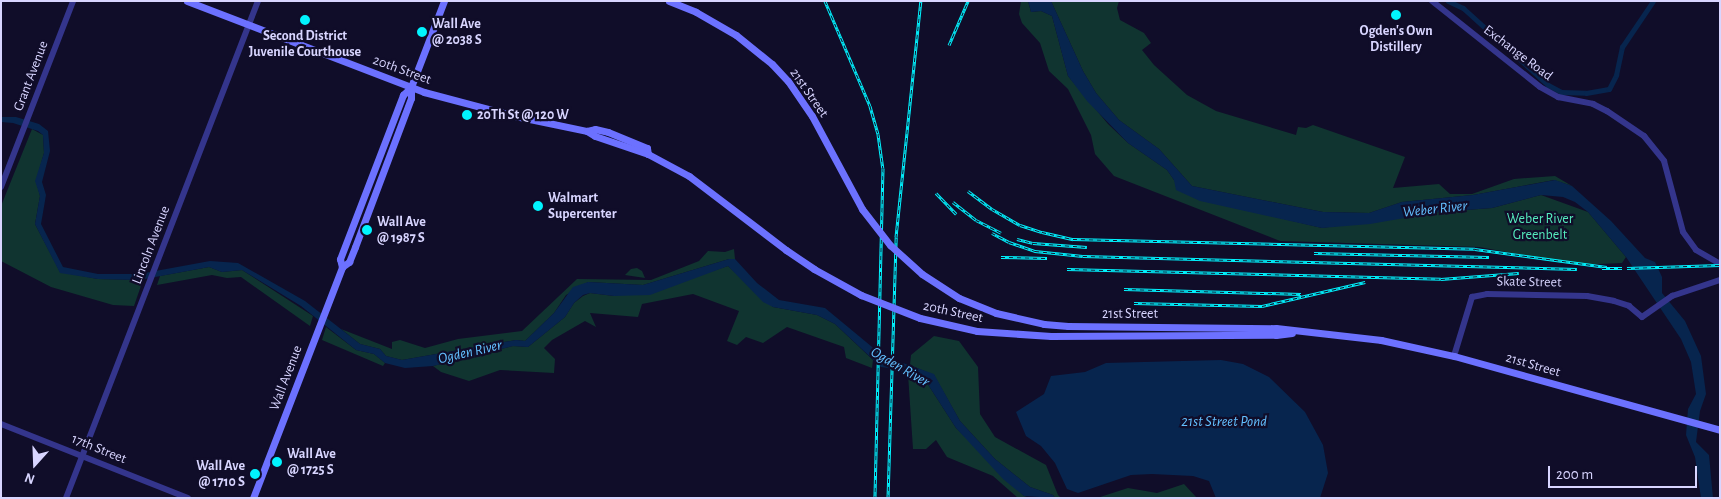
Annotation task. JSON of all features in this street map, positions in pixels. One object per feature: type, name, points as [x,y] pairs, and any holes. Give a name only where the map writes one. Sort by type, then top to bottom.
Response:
[{"type":"main road","name":"20th Street","points":[[187,1],[411,87],[484,109],[587,131],[595,136],[648,154],[689,176],[786,250],[860,295],[920,318],[977,331],[1051,336],[1276,335],[1300,331]]},
{"type":"main road","name":"Wall Avenue","points":[[253,498],[342,267],[349,262],[411,98],[411,87],[444,1]]},
{"type":"main road","name":"21st Street","points":[[669,1],[696,12],[736,35],[772,64],[788,81],[812,116],[862,209],[890,245],[922,274],[959,298],[996,313],[1044,324],[1068,326],[1276,328],[1381,340],[1454,356],[1718,430]]},
{"type":"main road","name":"20th Street","points":[[587,131],[595,129],[608,132],[647,148],[648,154]]},
{"type":"street","name":"Grant Avenue","points":[[1,187],[73,1]]},
{"type":"street","name":"Lincoln Avenue","points":[[66,498],[258,1]]},
{"type":"street","name":"Exchange Road","points":[[1432,1],[1540,87],[1558,97],[1593,104],[1607,111],[1644,136],[1664,161],[1683,232],[1696,250],[1720,264]]},
{"type":"street","name":"Skate Street","points":[[1454,356],[1472,296],[1487,294],[1587,296],[1614,300],[1629,306],[1642,317],[1672,296],[1720,280]]},
{"type":"street","name":"17th Street","points":[[1,424],[188,498]]},
{"type":"green space","name":"Weber River Greenbelt","points":[[1021,1],[1028,1],[1031,12],[1041,11],[1052,16],[1068,76],[1108,124],[1128,143],[1167,170],[1174,180],[1245,210],[1322,228],[1439,212],[1492,208],[1541,195],[1588,212],[1626,257],[1622,263],[1578,265],[1479,247],[1280,241],[1114,176],[1095,154],[1091,135],[1068,89],[1049,71],[1040,43],[1022,23],[1019,14]]},
{"type":"green space","points":[[1051,1],[1119,1],[1117,8],[1120,20],[1144,33],[1151,43],[1142,50],[1154,65],[1187,95],[1216,111],[1296,135],[1298,127],[1306,128],[1313,125],[1405,157],[1393,188],[1439,184],[1450,194],[1472,194],[1514,179],[1555,176],[1572,186],[1554,180],[1473,195],[1402,202],[1369,213],[1323,212],[1192,186],[1159,149],[1119,120],[1096,93],[1083,71]]},
{"type":"green space","points":[[32,129],[43,135],[44,153],[36,181],[40,196],[35,224],[60,272],[98,279],[143,280],[134,306],[113,305],[51,287],[1,261],[1,206]]},
{"type":"green space","points":[[734,249],[735,259],[729,259],[643,285],[588,282],[566,295],[554,313],[525,341],[516,340],[402,360],[386,356],[380,349],[360,344],[341,329],[392,349],[392,342],[400,340],[425,348],[458,339],[522,331],[577,279],[651,280],[699,261],[708,251],[725,252]]},
{"type":"green space","points":[[728,266],[773,307],[817,315],[835,324],[873,360],[872,368],[846,358],[844,347],[787,327],[763,343],[746,337],[737,345],[727,341],[739,311],[693,294],[642,304],[638,317],[590,313],[596,327],[585,321],[552,340],[544,348],[555,359],[554,373],[500,370],[469,381],[441,372],[433,366],[513,346],[528,347],[565,317],[574,303],[590,293],[614,296],[700,275]]},
{"type":"green space","points":[[209,267],[222,272],[242,270],[313,316],[310,326],[241,277],[227,278],[212,275],[157,285],[160,276]]},
{"type":"green space","points":[[637,268],[642,271],[645,278],[625,275],[631,269]]},
{"type":"green space","points":[[326,327],[356,350],[374,354],[385,363],[383,366],[322,340]]},
{"type":"green space","points":[[934,336],[959,341],[978,367],[980,414],[995,437],[1046,465],[1061,498],[1055,498],[1053,495],[1030,487],[995,459],[960,421],[934,375],[910,365],[911,355]]},
{"type":"green space","points":[[908,374],[927,383],[956,428],[1024,496],[1030,498],[1018,498],[993,476],[947,457],[936,440],[926,449],[913,449]]},
{"type":"green space","points":[[1184,484],[1197,498],[1097,498],[1128,488],[1157,493]]},
{"type":"water","name":"Weber River","points":[[1028,1],[1051,1],[1083,71],[1096,93],[1119,120],[1159,149],[1192,186],[1323,212],[1369,213],[1402,202],[1473,195],[1555,180],[1572,186],[1611,221],[1645,258],[1655,262],[1662,277],[1662,293],[1685,321],[1701,356],[1706,394],[1700,411],[1696,442],[1709,455],[1713,498],[1701,498],[1695,457],[1686,435],[1688,409],[1696,394],[1691,362],[1681,339],[1626,257],[1588,212],[1575,202],[1563,197],[1541,195],[1492,208],[1439,212],[1370,224],[1322,228],[1200,201],[1176,190],[1174,180],[1167,170],[1128,143],[1087,101],[1068,76],[1052,16],[1041,11],[1031,12]]},
{"type":"water","name":"Ogden River","points":[[1,117],[16,117],[39,124],[48,131],[50,151],[42,182],[46,195],[41,224],[63,267],[98,274],[139,274],[210,261],[238,263],[305,301],[360,344],[380,349],[386,356],[402,360],[516,340],[525,341],[554,313],[573,287],[588,282],[643,285],[729,259],[735,259],[757,283],[779,300],[825,308],[883,356],[934,374],[960,421],[995,459],[1030,487],[1053,495],[1055,498],[1024,496],[1003,479],[956,428],[927,383],[895,369],[881,367],[835,324],[817,315],[773,307],[763,302],[728,266],[650,295],[614,296],[590,293],[583,295],[574,303],[565,317],[528,347],[513,346],[433,366],[405,368],[385,363],[374,354],[356,350],[301,306],[242,270],[222,272],[209,267],[139,280],[98,279],[60,273],[35,224],[40,196],[35,181],[44,153],[43,135],[38,131],[13,123],[1,122]]},
{"type":"water","name":"21st Street Pond","points":[[1221,360],[1243,364],[1269,377],[1305,412],[1323,445],[1328,473],[1320,498],[1216,498],[1209,481],[1193,476],[1152,474],[1131,475],[1078,493],[1067,489],[1055,463],[1041,446],[1026,436],[1016,412],[1044,394],[1051,376],[1085,372],[1106,363]]},
{"type":"waterway","points":[[1448,1],[1463,8],[1548,85],[1561,92],[1586,93],[1609,89],[1616,75],[1622,47],[1653,1]]},
{"type":"railway","points":[[825,1],[870,106],[878,134],[883,168],[875,498]]},
{"type":"railway","points":[[888,498],[896,237],[921,1]]},
{"type":"railway","points":[[949,45],[968,1]]},
{"type":"railway","points":[[968,191],[992,209],[1020,225],[1073,239],[1475,249],[1607,267]]},
{"type":"railway","points":[[936,193],[956,214]]},
{"type":"railway","points":[[953,202],[976,220],[1001,233]]},
{"type":"railway","points":[[992,233],[1009,242],[1035,251],[1083,256],[1577,269]]},
{"type":"railway","points":[[1017,239],[1033,243],[1087,247]]},
{"type":"railway","points":[[1314,253],[1489,257]]},
{"type":"railway","points":[[1001,257],[1047,258]]},
{"type":"railway","points":[[1627,268],[1720,265]]},
{"type":"railway","points":[[1602,268],[1622,268]]},
{"type":"railway","points":[[1067,269],[1441,279],[1519,273]]},
{"type":"railway","points":[[1134,303],[1262,306],[1365,282]]},
{"type":"railway","points":[[1124,289],[1301,294]]},
{"type":"place","name":"Ogden's Own Distillery","points":[[1396,15]]},
{"type":"place","name":"Second District Juvenile Courthouse","points":[[305,20]]},
{"type":"place","name":"Wall Ave @ 2038 S","points":[[422,32]]},
{"type":"place","name":"20Th St @ 120 W","points":[[467,115]]},
{"type":"place","name":"Walmart Supercenter","points":[[538,206]]},
{"type":"place","name":"Wall Ave @ 1987 S","points":[[367,230]]},
{"type":"place","name":"Wall Ave @ 1725 S","points":[[277,462]]},
{"type":"place","name":"Wall Ave @ 1710 S","points":[[255,474]]}]
